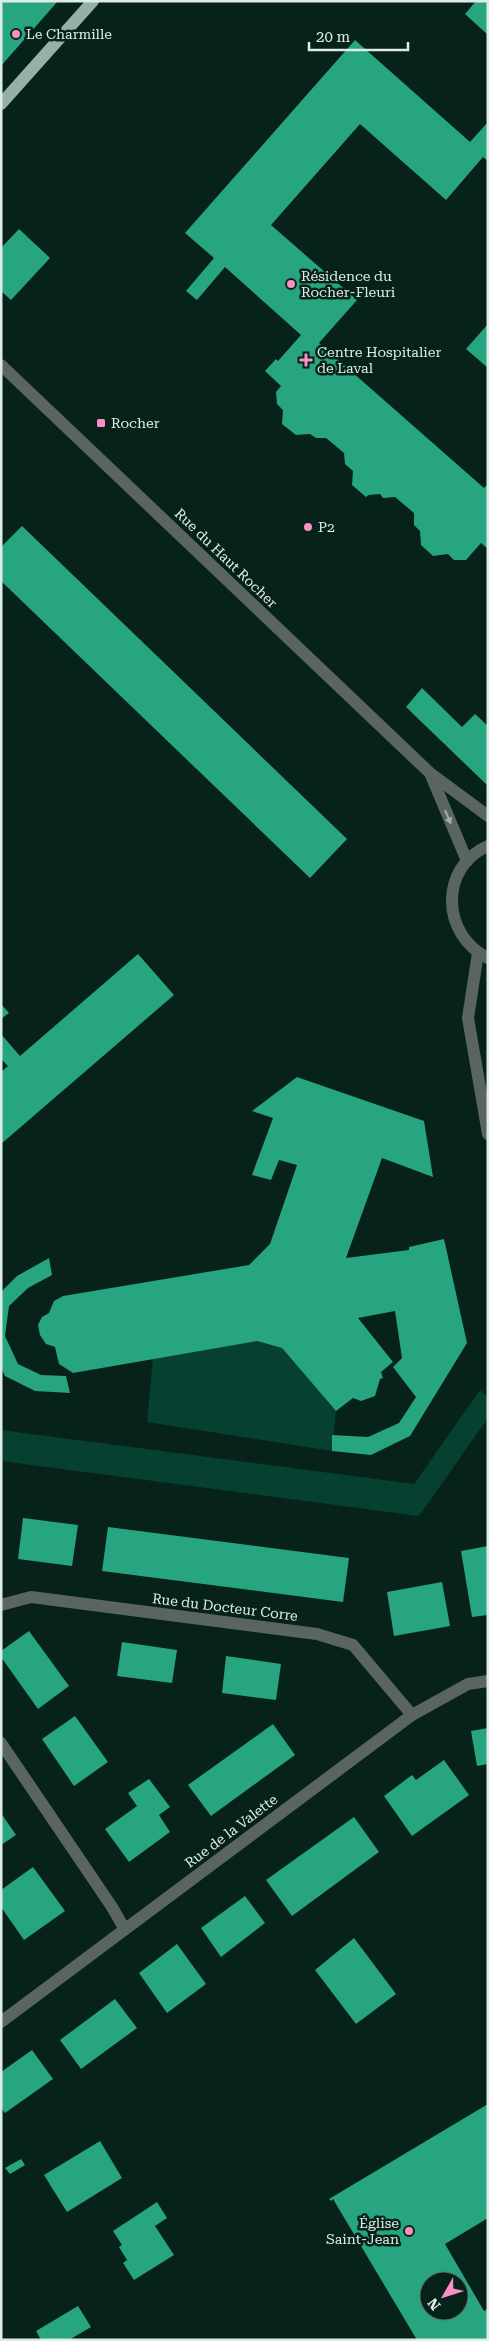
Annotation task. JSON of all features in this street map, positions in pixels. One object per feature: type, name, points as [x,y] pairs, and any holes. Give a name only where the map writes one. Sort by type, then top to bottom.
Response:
[{"type":"main road","points":[[1,104],[93,1]]},
{"type":"street","name":"Rue du Haut Rocher","points":[[1,365],[430,773],[488,816]]},
{"type":"street","name":"Rue du Haut Rocher","points":[[430,773],[467,861]]},
{"type":"street","points":[[488,846],[467,861],[457,876],[452,894],[452,913],[457,929],[466,942],[483,955],[468,1018],[488,1134]]},
{"type":"street","name":"Rue du Docteur Corre","points":[[1,1605],[31,1597],[317,1634],[353,1645],[412,1715]]},
{"type":"street","name":"Rue de la Valette","points":[[1,2022],[124,1928],[412,1715],[468,1684],[488,1681]]},
{"type":"street","points":[[1,1743],[112,1906],[124,1928]]},
{"type":"green space","points":[[257,1341],[282,1348],[336,1411],[332,1451],[147,1422],[153,1357]]},
{"type":"green space","points":[[480,1390],[488,1397],[488,1418],[419,1516],[1,1461],[1,1430],[414,1484]]},
{"type":"building","name":"Le Charmille","points":[[1,1],[58,1],[1,66]]},
{"type":"building","points":[[476,1],[488,1],[488,35],[465,14]]},
{"type":"building","name":"Résidence du Rocher-Fleuri","points":[[355,40],[470,142],[488,122],[488,161],[483,157],[446,200],[360,124],[271,225],[357,300],[319,343],[484,488],[488,484],[488,549],[481,543],[466,560],[454,560],[448,554],[433,556],[421,545],[420,531],[414,525],[414,513],[395,497],[383,498],[380,494],[366,497],[352,485],[353,471],[345,464],[344,453],[326,438],[316,438],[310,434],[296,435],[282,424],[283,410],[277,404],[276,392],[281,386],[265,371],[276,359],[278,361],[301,335],[225,267],[197,300],[186,291],[214,258],[185,233]]},
{"type":"building","points":[[19,229],[50,258],[11,300],[1,291],[1,248]]},
{"type":"building","points":[[488,324],[488,368],[466,349]]},
{"type":"building","points":[[22,526],[347,839],[310,878],[1,581],[1,547]]},
{"type":"building","points":[[422,688],[462,727],[475,714],[488,726],[488,786],[406,707]]},
{"type":"building","points":[[138,954],[174,995],[1,1144],[1,1072],[8,1066],[1,1059],[1,1034],[20,1056]]},
{"type":"building","points":[[1,1004],[9,1013],[1,1019]]},
{"type":"building","points":[[297,1077],[424,1121],[433,1177],[382,1158],[346,1258],[409,1250],[409,1247],[444,1239],[467,1343],[410,1436],[371,1455],[332,1451],[332,1435],[368,1437],[399,1423],[416,1397],[393,1367],[402,1358],[395,1311],[358,1318],[393,1362],[381,1372],[383,1378],[380,1379],[375,1396],[361,1401],[353,1398],[336,1411],[282,1348],[257,1341],[73,1373],[59,1364],[55,1347],[46,1344],[40,1335],[38,1325],[42,1317],[49,1313],[54,1301],[63,1296],[249,1265],[270,1244],[297,1165],[279,1160],[271,1180],[252,1175],[273,1118],[252,1111]]},
{"type":"building","points":[[49,1258],[52,1275],[28,1288],[9,1306],[5,1336],[18,1364],[41,1375],[66,1376],[70,1393],[35,1391],[5,1376],[1,1368],[1,1292],[17,1276]]},
{"type":"building","points":[[23,1518],[78,1525],[72,1566],[18,1559]]},
{"type":"building","points":[[108,1527],[349,1558],[343,1602],[102,1571]]},
{"type":"building","points":[[488,1546],[488,1615],[472,1617],[461,1551]]},
{"type":"building","points":[[442,1582],[450,1626],[394,1636],[387,1592]]},
{"type":"building","points":[[29,1631],[69,1686],[38,1709],[1,1657],[1,1651]]},
{"type":"building","points":[[122,1642],[177,1650],[172,1683],[117,1676]]},
{"type":"building","points":[[226,1656],[281,1664],[276,1700],[222,1693]]},
{"type":"building","points":[[75,1716],[108,1762],[74,1786],[42,1739]]},
{"type":"building","points":[[273,1724],[295,1755],[211,1816],[188,1785]]},
{"type":"building","points":[[488,1728],[488,1764],[477,1766],[471,1731]]},
{"type":"building","points":[[444,1760],[469,1795],[412,1836],[384,1796],[412,1775],[416,1780]]},
{"type":"building","points":[[149,1779],[170,1807],[159,1815],[170,1832],[129,1862],[105,1829],[137,1806],[128,1793]]},
{"type":"building","points":[[1,1813],[16,1835],[1,1845]]},
{"type":"building","points":[[354,1817],[379,1852],[292,1916],[266,1880]]},
{"type":"building","points":[[33,1867],[65,1911],[24,1940],[1,1907],[1,1890]]},
{"type":"building","points":[[245,1896],[265,1923],[221,1957],[201,1928]]},
{"type":"building","points":[[354,1938],[396,1994],[356,2024],[315,1970]]},
{"type":"building","points":[[177,1944],[206,1984],[167,2013],[139,1973]]},
{"type":"building","points":[[115,1999],[137,2028],[81,2069],[60,2040]]},
{"type":"building","points":[[32,2050],[53,2079],[5,2113],[1,2108],[1,2072]]},
{"type":"building","name":"Église Saint-Jean","points":[[488,2104],[488,2218],[445,2244],[461,2271],[419,2271],[419,2321],[469,2321],[469,2285],[484,2311],[488,2309],[488,2340],[417,2340],[333,2199],[331,2201],[329,2199]]},
{"type":"building","points":[[100,2141],[122,2178],[67,2212],[44,2175]]},
{"type":"building","points":[[21,2159],[25,2165],[10,2174],[5,2168]]},
{"type":"building","points":[[157,2202],[167,2218],[155,2226],[174,2255],[134,2280],[123,2263],[127,2260],[119,2247],[122,2245],[113,2231]]},
{"type":"building","points":[[78,2306],[91,2327],[69,2340],[41,2340],[36,2331]]},
{"type":"place","name":"Le Charmille","points":[[16,34]]},
{"type":"place","name":"Résidence du Rocher-Fleuri","points":[[291,284]]},
{"type":"place","name":"Centre Hospitalier de Laval","points":[[306,360]]},
{"type":"place","name":"Rocher","points":[[101,423]]},
{"type":"place","name":"P2","points":[[308,527]]},
{"type":"place","name":"Église Saint-Jean","points":[[409,2231]]}]
